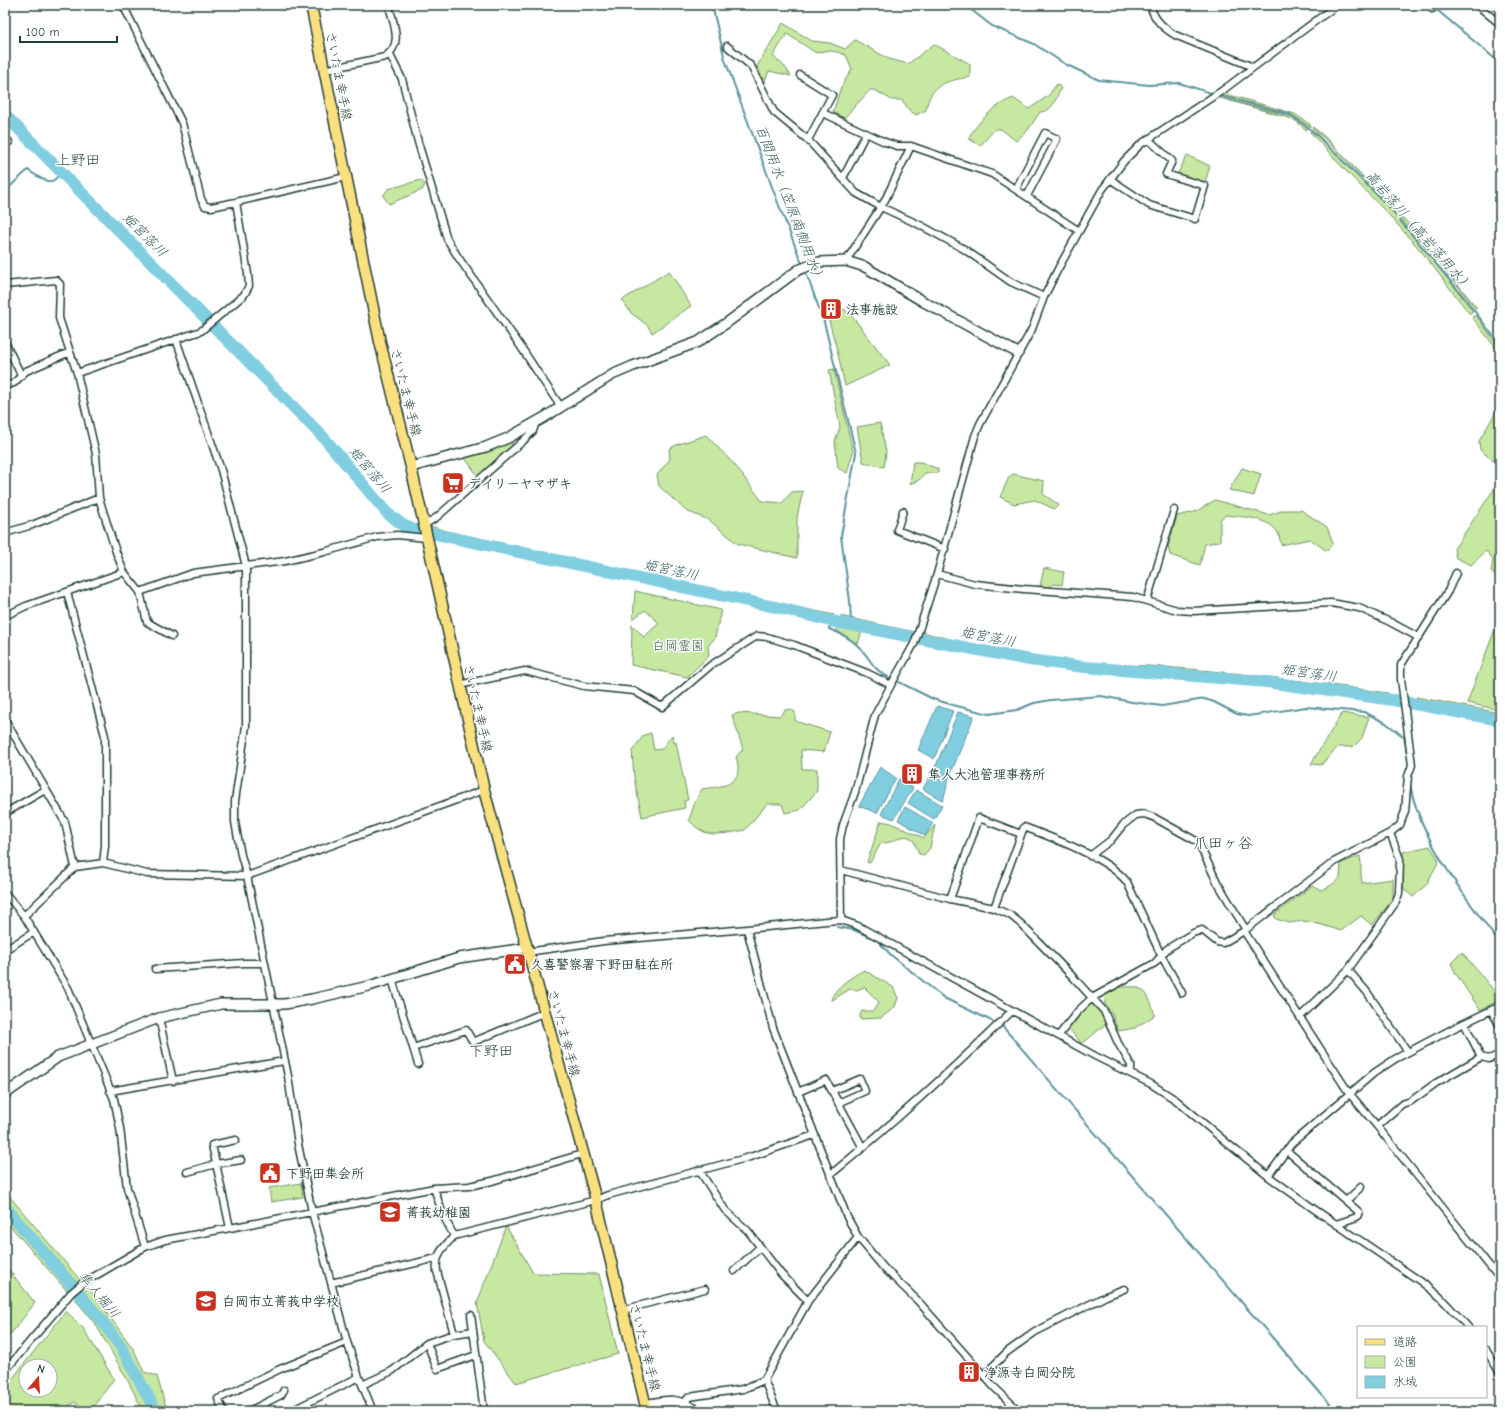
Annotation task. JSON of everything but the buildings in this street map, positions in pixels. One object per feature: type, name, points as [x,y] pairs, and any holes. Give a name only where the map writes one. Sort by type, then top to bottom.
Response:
[{"type":"main road","name":"さいたま幸手線","points":[[311,5],[380,342],[411,467],[459,685],[484,790],[582,1154],[596,1200],[646,1408]]},
{"type":"street","points":[[123,5],[182,122],[201,198],[205,206],[210,207],[236,202],[346,177]]},
{"type":"street","points":[[324,70],[390,54],[397,39],[389,5]]},
{"type":"street","points":[[1150,5],[1158,22],[1175,35],[1253,67]]},
{"type":"street","points":[[841,920],[840,839],[855,792],[875,715],[914,644],[945,549],[975,436],[980,424],[1032,329],[1044,297],[1079,231],[1102,190],[1124,161],[1141,144],[1223,90],[1337,5]]},
{"type":"street","points":[[1477,5],[1500,24]]},
{"type":"street","points":[[727,46],[751,66],[774,112],[808,140],[856,193],[964,248],[1011,282],[1044,297]]},
{"type":"street","points":[[390,54],[402,79],[418,142],[447,240],[562,407]]},
{"type":"street","points":[[800,75],[832,95],[824,113],[808,140]]},
{"type":"street","points":[[824,113],[897,146],[911,146],[992,174],[1079,231]]},
{"type":"street","points":[[843,178],[866,133]]},
{"type":"street","points":[[1016,189],[1045,133],[1057,139],[1027,196]]},
{"type":"street","points":[[5,138],[9,142],[5,144]]},
{"type":"street","points":[[1110,180],[1149,205],[1195,219],[1205,186],[1166,174],[1172,161],[1148,139]]},
{"type":"street","points":[[846,261],[881,207],[911,146]]},
{"type":"street","points":[[77,373],[201,331],[244,294],[248,286],[248,274],[236,202]]},
{"type":"street","points":[[411,467],[486,447],[508,438],[562,407],[612,375],[698,342],[728,322],[798,270],[819,262],[846,261],[865,267],[924,302],[1018,353]]},
{"type":"street","points":[[5,285],[56,280],[60,284],[59,318],[77,373],[96,454],[99,498],[116,552],[124,572],[140,592],[147,622],[172,636]]},
{"type":"street","points":[[176,339],[220,470],[246,566],[246,726],[235,801],[235,822],[241,855],[247,876],[284,1061],[298,1144],[312,1212],[347,1342],[373,1411]]},
{"type":"street","points":[[5,342],[21,375]]},
{"type":"street","points":[[5,386],[14,383],[26,371],[70,352]]},
{"type":"street","points":[[424,524],[437,516],[523,441],[533,431],[536,422]]},
{"type":"street","points":[[5,533],[32,525],[99,498]]},
{"type":"street","points":[[1147,601],[1174,510]]},
{"type":"street","points":[[903,511],[897,530],[945,549]]},
{"type":"street","points":[[140,592],[194,573],[285,561],[318,554],[377,537],[397,535],[426,538]]},
{"type":"street","points":[[5,616],[26,606],[124,572]]},
{"type":"street","points":[[1059,1035],[1078,1011],[1092,998],[1155,962],[1167,949],[1193,933],[1202,930],[1217,942],[1223,943],[1245,930],[1334,862],[1390,833],[1400,825],[1405,811],[1407,780],[1412,765],[1401,679],[1401,665],[1448,591],[1456,573]]},
{"type":"street","points":[[937,574],[975,584],[1133,597],[1177,610],[1193,612],[1331,603],[1359,608],[1418,637]]},
{"type":"street","points":[[67,592],[105,736],[105,846],[103,863]]},
{"type":"street","points":[[459,685],[525,671],[584,686],[634,692],[662,707],[711,666],[757,636],[767,637],[794,645],[867,673],[891,685]]},
{"type":"street","points":[[5,720],[65,822],[75,867]]},
{"type":"street","points":[[5,813],[45,790]]},
{"type":"street","points":[[24,916],[75,867],[103,863],[147,874],[247,876],[484,790]]},
{"type":"street","points":[[1090,856],[1111,840],[1123,825],[1136,815],[1144,814],[1198,842],[1217,882],[1245,930],[1349,1093],[1500,1279]]},
{"type":"street","points":[[950,899],[979,818],[1021,834]]},
{"type":"street","points":[[994,908],[1024,827],[1066,843],[1122,876],[1127,882],[1161,956],[1182,993]]},
{"type":"street","points":[[1300,1017],[1348,970],[1396,902],[1399,893],[1400,859],[1390,833]]},
{"type":"street","points":[[841,870],[950,899],[994,908],[1010,915],[1020,923],[1073,977],[1104,1011],[1118,1043],[1131,1065],[1131,1074]]},
{"type":"street","points":[[5,893],[24,916],[68,988],[110,1091],[120,1128],[127,1188],[145,1247]]},
{"type":"street","points":[[5,1094],[58,1058],[91,1044],[159,1018],[221,1004],[285,1004],[312,999],[369,986],[459,958],[604,941],[841,920],[858,926],[894,945],[1176,1100],[1226,1143],[1268,1176],[1420,1281],[1439,1296],[1467,1326]]},
{"type":"street","points":[[747,929],[773,1028],[847,1217],[858,1237],[883,1266],[918,1301],[984,1376],[1019,1411]]},
{"type":"street","points":[[5,950],[34,932]]},
{"type":"street","points":[[155,969],[244,963],[264,964]]},
{"type":"street","points":[[1348,970],[1367,992],[1408,1052]]},
{"type":"street","points":[[392,979],[418,1064]]},
{"type":"street","points":[[1268,1176],[1292,1143],[1374,1073],[1408,1052],[1500,1006]]},
{"type":"street","points":[[1491,1010],[1500,1026]]},
{"type":"street","points":[[830,1174],[863,1148],[967,1056],[1012,1011]]},
{"type":"street","points":[[413,1048],[466,1030],[472,1042],[545,1012]]},
{"type":"street","points":[[159,1018],[174,1081]]},
{"type":"street","points":[[1464,1023],[1482,1057]]},
{"type":"street","points":[[1377,1126],[1402,1104],[1411,1101],[1436,1082],[1482,1057],[1489,1059],[1500,1054]]},
{"type":"street","points":[[110,1091],[284,1061]]},
{"type":"street","points":[[832,1091],[860,1079],[865,1091],[838,1103]]},
{"type":"street","points":[[798,1092],[826,1080],[863,1148]]},
{"type":"street","points":[[454,1334],[437,1271],[437,1258],[438,1254],[454,1236],[596,1200],[608,1195],[750,1156],[814,1135]]},
{"type":"street","points":[[230,1228],[212,1145],[236,1140]]},
{"type":"street","points":[[1287,1151],[1359,1212],[1358,1217],[1336,1224]]},
{"type":"street","points":[[5,1371],[71,1293],[83,1283],[145,1247],[165,1240],[434,1188],[469,1186],[492,1182],[582,1154]]},
{"type":"street","points":[[188,1172],[216,1164],[241,1160]]},
{"type":"street","points":[[699,1170],[725,1210],[748,1231],[780,1274],[808,1301]]},
{"type":"street","points":[[1346,1201],[1361,1187]]},
{"type":"street","points":[[434,1188],[443,1215],[454,1236]]},
{"type":"street","points":[[684,1403],[689,1397],[743,1390],[764,1380],[808,1301],[858,1237]]},
{"type":"street","points":[[734,1271],[760,1247]]},
{"type":"street","points":[[331,1283],[437,1258]]},
{"type":"street","points":[[622,1310],[705,1289]]},
{"type":"street","points":[[984,1376],[1006,1352],[1036,1332],[1106,1296],[1124,1289]]},
{"type":"street","points":[[471,1315],[484,1411]]},
{"type":"street","points":[[362,1385],[392,1371],[427,1343],[454,1334],[473,1331]]},
{"type":"street","points":[[224,1411],[218,1399],[280,1368],[347,1342]]},
{"type":"street","points":[[427,1343],[436,1369],[476,1355]]},
{"type":"street","points":[[1487,1351],[1498,1362],[1500,1373]]},
{"type":"street","points":[[291,1411],[359,1377]]},
{"type":"street","points":[[764,1380],[777,1411]]},
{"type":"street","points":[[248,1411],[280,1395],[284,1390]]},
{"type":"street","points":[[646,1408],[669,1400],[684,1403],[698,1411]]},
{"type":"green space","points":[[783,23],[812,41],[830,43],[845,49],[855,40],[889,59],[908,64],[934,44],[970,64],[970,77],[954,80],[940,85],[931,94],[926,110],[916,115],[909,110],[902,100],[892,100],[874,90],[870,90],[844,118],[833,112],[841,87],[852,69],[846,55],[831,51],[816,53],[787,34],[773,56],[785,67],[791,76],[769,71],[764,83],[757,66]]},
{"type":"green space","points":[[1057,84],[1061,88],[1054,104],[1048,110],[1040,112],[1028,130],[1016,141],[1001,129],[995,129],[980,146],[968,138],[977,125],[999,105],[1013,98],[1029,109],[1048,96]]},
{"type":"green space","points":[[1224,92],[1295,114],[1311,125],[1310,127],[1289,113],[1220,95]]},
{"type":"green space","points":[[1217,97],[1292,117],[1308,128],[1306,130],[1296,121],[1289,118]]},
{"type":"green space","points":[[1313,127],[1324,136],[1408,223],[1477,308],[1476,309],[1442,266],[1392,208],[1325,139],[1312,128]]},
{"type":"green space","points":[[1311,131],[1326,144],[1389,208],[1446,276],[1473,311],[1471,313],[1469,313],[1421,251],[1310,132]]},
{"type":"green space","points":[[1187,155],[1210,166],[1204,185],[1176,177]]},
{"type":"green space","points":[[421,180],[425,185],[422,190],[389,204],[383,196],[388,189]]},
{"type":"green space","points":[[669,271],[691,306],[652,333],[647,325],[631,313],[622,300]]},
{"type":"green space","points":[[844,309],[856,321],[890,365],[845,386],[828,317]]},
{"type":"green space","points":[[1476,315],[1500,349],[1500,354],[1472,317]]},
{"type":"green space","points":[[834,369],[853,452],[847,473],[838,468],[835,441],[840,427],[829,370]]},
{"type":"green space","points":[[1500,405],[1500,466],[1480,450],[1479,441]]},
{"type":"green space","points":[[880,423],[886,452],[884,467],[863,462],[857,427]]},
{"type":"green space","points":[[706,435],[734,464],[762,501],[782,503],[792,492],[803,491],[797,517],[797,558],[738,544],[709,520],[686,511],[659,486],[657,475],[670,459],[669,449],[676,445]]},
{"type":"green space","points":[[510,442],[513,444],[512,447],[478,476],[464,457]]},
{"type":"green space","points":[[913,462],[921,462],[938,469],[938,473],[925,473],[919,480],[910,484]]},
{"type":"green space","points":[[1242,468],[1261,474],[1254,496],[1229,490]]},
{"type":"green space","points":[[1013,474],[1044,481],[1043,494],[1059,505],[1054,509],[1035,500],[1014,504],[1000,497],[1009,477]]},
{"type":"green space","points":[[1500,480],[1500,580],[1491,572],[1493,559],[1486,551],[1471,565],[1456,558],[1454,549]]},
{"type":"green space","points":[[1215,500],[1269,515],[1284,510],[1301,510],[1327,527],[1333,543],[1327,551],[1310,539],[1281,545],[1279,535],[1275,529],[1263,521],[1247,517],[1225,515],[1220,520],[1220,541],[1205,544],[1200,565],[1170,555],[1168,547],[1177,516],[1195,512]]},
{"type":"green space","points":[[430,526],[451,532],[834,615],[827,616],[431,530]]},
{"type":"green space","points":[[1044,568],[1064,572],[1062,585],[1054,584],[1050,587],[1040,586]]},
{"type":"green space","name":"白岡霊園","points":[[635,591],[721,610],[715,638],[708,646],[709,656],[687,677],[631,665],[632,625],[644,637],[659,623],[645,610],[633,619]]},
{"type":"green space","points":[[840,616],[915,632],[914,635],[847,620]]},
{"type":"green space","points":[[1500,616],[1500,710],[1467,703]]},
{"type":"green space","points":[[837,625],[847,625],[913,639],[911,642],[862,631],[858,644],[836,630]]},
{"type":"green space","points":[[922,632],[967,643],[1034,656],[1102,664],[1190,669],[1275,678],[1388,693],[1389,698],[1327,688],[1231,677],[1074,665],[1029,659],[921,636]]},
{"type":"green space","points":[[920,641],[1047,665],[1258,683],[1400,703],[1401,706],[1261,686],[1073,671],[919,644]]},
{"type":"green space","points":[[1416,697],[1500,713],[1500,718],[1419,702]]},
{"type":"green space","points":[[1421,706],[1500,721],[1500,725],[1420,710]]},
{"type":"green space","points":[[790,709],[795,712],[795,721],[830,732],[824,752],[801,750],[802,769],[817,769],[817,791],[800,810],[785,813],[782,804],[767,804],[745,830],[711,834],[697,828],[689,820],[695,802],[702,789],[730,783],[735,779],[737,774],[738,767],[736,757],[743,749],[732,715],[739,713],[780,716],[785,710]]},
{"type":"green space","points":[[1342,713],[1369,717],[1362,738],[1353,747],[1338,747],[1321,765],[1311,764]]},
{"type":"green space","points":[[651,733],[654,750],[662,749],[672,735],[674,743],[676,742],[688,800],[684,801],[685,808],[642,817],[634,778],[632,751],[644,735]]},
{"type":"green space","points":[[881,821],[891,823],[924,838],[935,825],[930,848],[924,855],[919,854],[911,839],[903,837],[887,843],[881,843],[870,863],[867,862]]},
{"type":"green space","points":[[1430,846],[1439,861],[1426,885],[1413,897],[1403,888],[1403,852]]},
{"type":"green space","points":[[1360,856],[1362,883],[1393,879],[1393,899],[1372,925],[1361,916],[1341,931],[1303,921],[1289,923],[1276,919],[1274,915],[1312,886],[1321,890],[1330,886],[1340,878],[1341,863]]},
{"type":"green space","points":[[1462,952],[1500,998],[1500,1000],[1480,1010],[1456,974],[1451,963]]},
{"type":"green space","points":[[864,970],[893,987],[898,998],[895,1007],[881,1018],[860,1019],[862,1011],[873,1011],[879,1002],[864,987],[857,990],[850,989],[831,1001],[832,996],[839,987]]},
{"type":"green space","points":[[1121,987],[1136,987],[1141,989],[1147,995],[1155,1015],[1135,1028],[1118,1031],[1112,1014],[1105,1004],[1104,994]]},
{"type":"green space","points":[[1090,1003],[1094,1003],[1102,1012],[1107,1023],[1082,1044],[1068,1028]]},
{"type":"green space","points":[[301,1183],[303,1197],[271,1202],[269,1188]]},
{"type":"green space","points":[[5,1191],[81,1281],[78,1284],[5,1199]]},
{"type":"green space","points":[[5,1211],[72,1289],[67,1291],[5,1220]]},
{"type":"green space","points":[[506,1226],[533,1273],[599,1274],[618,1354],[516,1383],[484,1341],[477,1303]]},
{"type":"green space","points":[[5,1265],[35,1303],[6,1340],[5,1339]]},
{"type":"green space","points":[[89,1288],[134,1350],[144,1372],[157,1376],[167,1411],[158,1411],[143,1376],[116,1332],[84,1291]]},
{"type":"green space","points":[[77,1296],[99,1322],[118,1350],[149,1411],[143,1411],[128,1381],[96,1325],[75,1299]]},
{"type":"green space","points":[[66,1311],[83,1328],[114,1379],[90,1411],[85,1411],[75,1402],[61,1411],[5,1411],[5,1388],[18,1372],[18,1398],[58,1398],[58,1358],[29,1358]]},
{"type":"water","points":[[937,706],[953,711],[934,759],[918,750]]},
{"type":"water","points":[[958,712],[974,716],[949,778],[943,801],[923,789],[937,763]]},
{"type":"water","points":[[880,767],[896,778],[877,813],[859,806]]},
{"type":"water","points":[[899,779],[913,788],[894,819],[881,814]]},
{"type":"water","points":[[916,790],[942,805],[934,819],[908,803]]},
{"type":"water","points":[[905,807],[933,823],[925,836],[898,820]]},
{"type":"waterway","name":"百間用水（笠原南側用水）","points":[[712,5],[725,60],[803,266]]},
{"type":"waterway","name":"高岩落川（高岩落用水）","points":[[965,5],[992,26],[1034,44],[1065,64],[1099,80],[1149,85],[1179,83],[1214,94]]},
{"type":"waterway","points":[[1437,10],[1500,63]]},
{"type":"waterway","name":"高岩落川（高岩落用水）","points":[[1218,95],[1291,115],[1315,133],[1390,208],[1467,301],[1500,345]]},
{"type":"waterway","name":"姫宮落川","points":[[5,115],[325,439],[387,513],[403,525],[412,529],[780,608],[831,621],[1029,660],[1085,667],[1267,682],[1393,700],[1500,720]]},
{"type":"waterway","points":[[5,191],[28,170],[46,181],[54,180],[62,172]]},
{"type":"waterway","name":"百間用水（笠原南側用水）","points":[[805,270],[824,322],[856,453],[841,536],[850,601],[851,624]]},
{"type":"waterway","name":"百間用水（笠原南側用水）","points":[[831,621],[829,629],[845,636],[855,643],[875,667],[888,677]]},
{"type":"waterway","name":"百間用水（笠原南側用水）","points":[[899,682],[933,699],[989,714],[1017,710],[1034,703],[1051,700],[1101,696],[1162,706],[1205,699],[1237,714],[1248,716],[1306,707],[1364,712],[1386,723],[1404,737],[1409,766]]},
{"type":"waterway","name":"百間用水（笠原南側用水）","points":[[1410,783],[1415,804],[1423,825],[1446,868],[1500,944]]},
{"type":"waterway","points":[[837,927],[854,930],[877,940],[891,955],[944,998],[996,1023]]},
{"type":"waterway","points":[[1003,1027],[1336,1411]]},
{"type":"waterway","name":"隼人堀川","points":[[5,1207],[102,1321],[121,1347],[156,1411]]},
{"type":"place","name":"法事施設","points":[[831,309]]},
{"type":"place","name":"デイリーヤマザキ","points":[[453,483]]},
{"type":"place","name":"隼人大池管理事務所","points":[[912,774]]},
{"type":"place","name":"久喜警察署下野田駐在所","points":[[515,964]]},
{"type":"place","name":"下野田集会所","points":[[270,1173]]},
{"type":"place","name":"菁莪幼稚園","points":[[390,1212]]},
{"type":"place","name":"白岡市立菁莪中学校","points":[[206,1301]]},
{"type":"place","name":"浄源寺白岡分院","points":[[969,1372]]},
{"type":"district","name":"上野田","points":[[78,160]]},
{"type":"district","name":"爪田ヶ谷","points":[[1223,843]]},
{"type":"district","name":"下野田","points":[[491,1051]]}]
